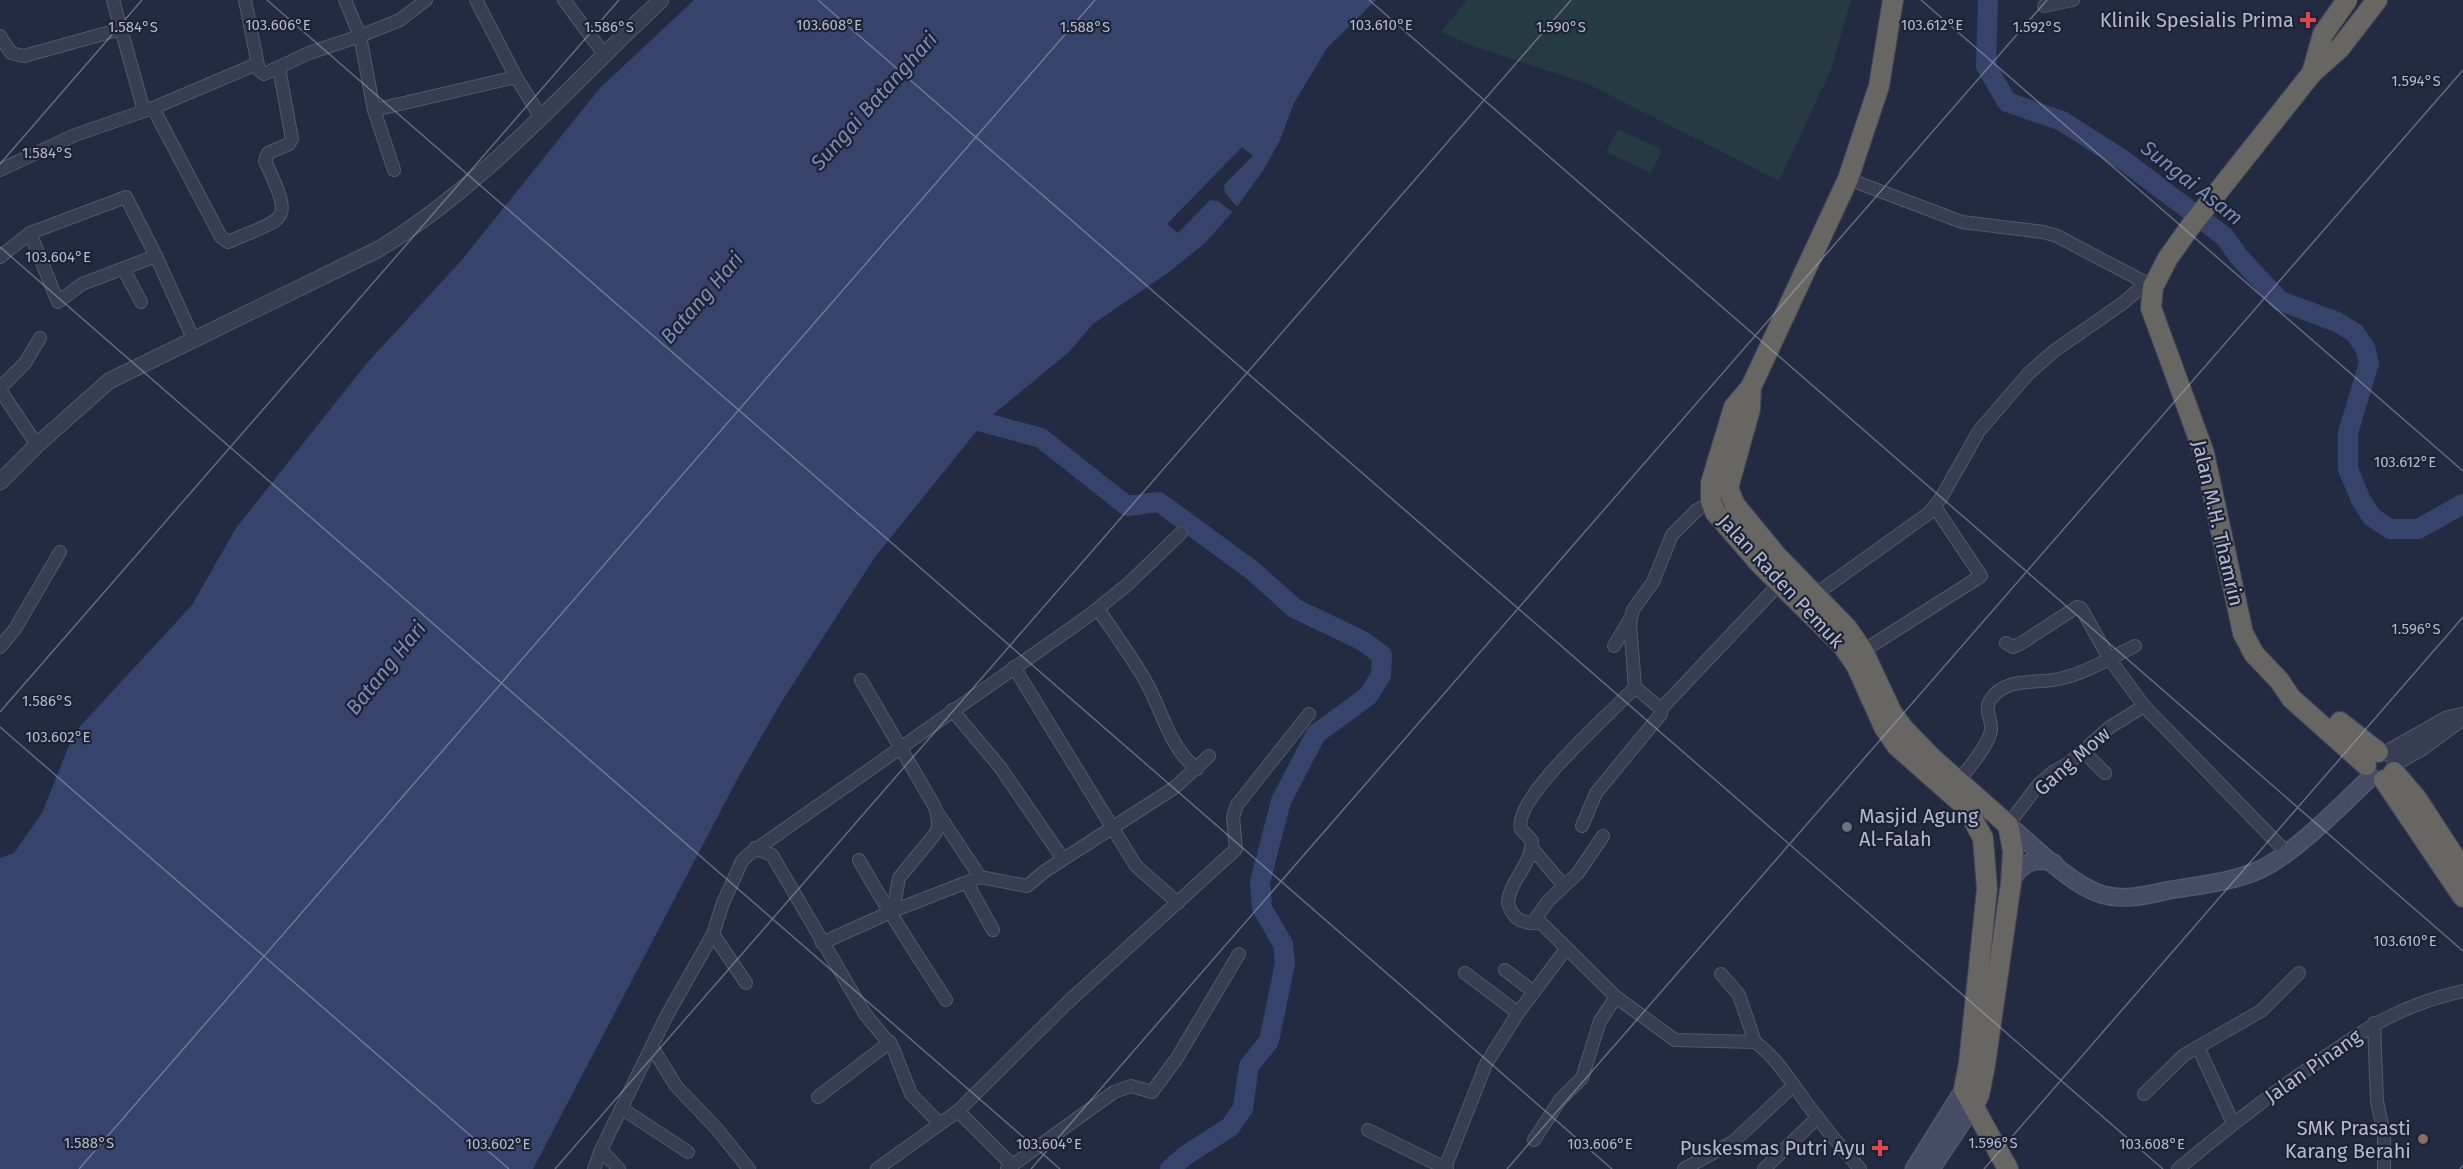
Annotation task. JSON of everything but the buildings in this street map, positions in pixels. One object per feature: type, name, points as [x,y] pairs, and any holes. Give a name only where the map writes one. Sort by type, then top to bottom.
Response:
[{"type":"highway","name":"Jalan Raden Pemuk","points":[[1893,0],[1879,86],[1848,179],[1751,387],[1750,409],[1720,497],[1722,521],[1779,584],[1843,646],[1856,665],[1884,727],[1897,746],[1954,786]]},
{"type":"highway","points":[[2312,73],[2323,34],[2347,0]]},
{"type":"highway","points":[[2312,73],[2340,48],[2377,0]]},
{"type":"highway","name":"Jalan M.H. Thamrin","points":[[2312,73],[2190,227],[2149,285],[2151,308],[2156,328],[2204,453],[2243,633],[2254,654],[2279,680],[2291,698],[2382,766],[2417,799],[2463,870]]},
{"type":"highway","name":"Jalan Raden Pemuk","points":[[1720,497],[1816,594],[1863,651],[1892,713],[1954,786],[1976,807],[2008,825]]},
{"type":"highway","name":"Jalan M.H. Thamrin","points":[[2382,766],[2463,897]]},
{"type":"highway","points":[[1976,807],[1983,838],[1987,889],[1968,1098],[2008,1169]]},
{"type":"highway","points":[[1968,1098],[1979,1095],[1985,1065],[2011,883],[2013,851],[2008,825]]},
{"type":"main road","points":[[2008,825],[2076,881],[2097,893],[2113,897],[2134,897],[2216,882],[2259,870],[2286,852],[2382,766]]},
{"type":"main road","points":[[2011,883],[2021,867],[2032,862],[2044,860],[2055,863]]},
{"type":"main road","points":[[1914,1169],[1968,1098]]},
{"type":"main road","points":[[1931,1169],[1968,1098]]},
{"type":"street","points":[[113,0],[149,109],[221,237],[228,242],[276,221],[283,209],[283,200],[265,161],[268,153],[289,144],[292,139],[279,68]]},
{"type":"street","points":[[245,0],[257,64],[259,70],[264,74],[309,53],[400,20],[426,0]]},
{"type":"street","points":[[345,0],[360,36],[374,110],[394,170]]},
{"type":"street","points":[[476,0],[516,77],[540,116]]},
{"type":"street","points":[[564,0],[604,54]]},
{"type":"street","points":[[0,480],[109,381],[192,338],[377,250],[409,231],[540,116],[661,0]]},
{"type":"street","points":[[2044,6],[2073,0]]},
{"type":"street","points":[[0,36],[11,52],[24,56],[121,29]]},
{"type":"street","points":[[0,170],[75,135],[149,109],[257,64]]},
{"type":"street","points":[[374,110],[516,77]]},
{"type":"street","points":[[1816,594],[1917,524],[1935,507],[1979,431],[2028,375],[2054,351],[2149,285],[2057,236],[2043,232],[1962,222],[1848,179]]},
{"type":"street","points":[[0,257],[30,233],[126,197],[156,256],[192,338]]},
{"type":"street","points":[[30,233],[57,302],[82,284],[156,256]]},
{"type":"street","points":[[124,270],[141,302]]},
{"type":"street","points":[[37,445],[0,389],[25,363],[40,338]]},
{"type":"street","points":[[1614,646],[1653,582],[1672,535],[1697,510],[1720,497]]},
{"type":"street","points":[[1863,651],[1981,576],[1935,507]]},
{"type":"street","points":[[594,1169],[621,1108],[713,934],[742,861],[755,848],[1098,609],[1127,585],[1181,533]]},
{"type":"street","points":[[0,647],[15,629],[60,552]]},
{"type":"street","points":[[1582,826],[1596,793],[1661,714],[1661,709],[1779,584]]},
{"type":"street","points":[[2006,643],[2013,647],[2020,644],[2079,607],[2109,658],[2144,706],[2286,852]]},
{"type":"street","points":[[1098,609],[1147,684],[1180,750],[1188,762],[1197,769]]},
{"type":"street","points":[[1630,617],[1635,687],[1661,709]]},
{"type":"street","points":[[1954,786],[1991,731],[1986,713],[1988,704],[2001,689],[2026,682],[2061,678],[2135,646]]},
{"type":"street","points":[[1014,667],[1136,866],[1178,903]]},
{"type":"street","points":[[861,680],[937,813],[980,877]]},
{"type":"street","points":[[1541,922],[1528,924],[1518,920],[1508,903],[1510,894],[1532,855],[1532,841],[1520,824],[1532,794],[1635,687]]},
{"type":"street","name":"Gang Mow","points":[[2008,825],[2039,784],[2083,751],[2095,739],[2144,706]]},
{"type":"street","points":[[952,710],[1000,767],[1063,859]]},
{"type":"street","points":[[877,1169],[958,1111],[1067,1003],[1236,849],[1233,818],[1237,805],[1309,714]]},
{"type":"street","points":[[2382,766],[2447,719],[2463,715]]},
{"type":"street","points":[[2083,751],[2105,772]]},
{"type":"street","points":[[822,943],[890,912],[980,877],[1027,886],[1063,859],[1174,788],[1209,756]]},
{"type":"street","points":[[890,912],[899,878],[939,827],[937,813]]},
{"type":"street","points":[[1603,836],[1578,873],[1537,914],[1536,918],[1616,997],[1679,1041],[1755,1042]]},
{"type":"street","points":[[755,848],[772,855],[865,1014],[890,1042],[911,1094],[939,1123]]},
{"type":"street","points":[[1532,848],[1564,886]]},
{"type":"street","points":[[859,860],[946,1000]]},
{"type":"street","points":[[967,883],[993,930]]},
{"type":"street","points":[[713,934],[746,983]]},
{"type":"street","points":[[1368,1130],[1446,1168],[1486,1064],[1518,1013],[1566,949]]},
{"type":"street","points":[[958,1111],[1009,1167],[1114,1092],[1131,1086],[1152,1092],[1177,1058],[1239,954]]},
{"type":"street","points":[[1505,970],[1534,992]]},
{"type":"street","points":[[1465,973],[1518,1013]]},
{"type":"street","points":[[2144,1094],[2184,1055],[2261,1011],[2299,973]]},
{"type":"street","points":[[1721,974],[1739,995],[1755,1042],[1772,1056],[1817,1118],[1860,1169]]},
{"type":"street","name":"Jalan Pinang","points":[[2178,1169],[2233,1123],[2374,1023],[2432,998],[2463,991]]},
{"type":"street","points":[[1534,1140],[1560,1100],[1582,1078],[1600,1021],[1616,997]]},
{"type":"street","points":[[2374,1023],[2377,1101],[2384,1134],[2384,1169]]},
{"type":"street","points":[[818,1097],[890,1042]]},
{"type":"street","points":[[652,1047],[676,1086],[717,1129],[749,1169]]},
{"type":"street","points":[[2198,1047],[2233,1123]]},
{"type":"street","points":[[1684,1169],[1733,1142],[1794,1085]]},
{"type":"street","points":[[621,1108],[688,1152]]},
{"type":"street","points":[[1764,1169],[1817,1118]]},
{"type":"street","points":[[601,1150],[619,1169]]},
{"type":"shaded area","points":[[1467,0],[1851,0],[1831,70],[1779,181],[1586,83],[1478,48],[1441,32]]},
{"type":"shaded area","points":[[1618,129],[1662,150],[1651,173],[1606,152]]},
{"type":"water","points":[[694,0],[1376,0],[1327,48],[1294,103],[1280,140],[1264,169],[1237,207],[1205,243],[1169,272],[1093,324],[1069,352],[984,422],[875,557],[782,701],[740,774],[533,1169],[0,1169],[0,858],[14,853],[42,813],[74,733],[192,605],[236,528],[367,363],[461,261],[600,88]]},
{"type":"pier","points":[[1242,147],[1253,156],[1224,185],[1225,193],[1239,209],[1235,214],[1218,201],[1210,200],[1178,233],[1167,224]]},
{"type":"waterway","name":"Sungai Asam","points":[[1988,0],[1986,66],[2007,102],[2062,121],[2123,160],[2225,237],[2239,257],[2280,301],[2337,322],[2355,333],[2365,348],[2369,363],[2348,433],[2348,469],[2361,500],[2372,517],[2390,529],[2418,529],[2463,504]]},
{"type":"waterway","points":[[960,416],[1041,438],[1127,506],[1159,502],[1253,571],[1294,608],[1363,641],[1382,655],[1381,675],[1368,696],[1316,734],[1281,801],[1260,882],[1262,908],[1283,944],[1285,963],[1269,1041],[1249,1066],[1243,1108],[1230,1127],[1186,1155],[1170,1169]]},
{"type":"place","name":"Klinik Spesialis Prima","points":[[2308,20]]},
{"type":"place","name":"Masjid Agung Al-Falah","points":[[1847,827]]},
{"type":"place","name":"SMK Prasasti Karang Berahi","points":[[2423,1139]]},
{"type":"place","name":"Puskesmas Putri Ayu","points":[[1880,1148]]},
{"type":"water label","name":"Sungai Batanghari","points":[[874,101]]},
{"type":"water label","name":"Batang Hari","points":[[702,298]]},
{"type":"water label","name":"Batang Hari","points":[[386,668]]}]
